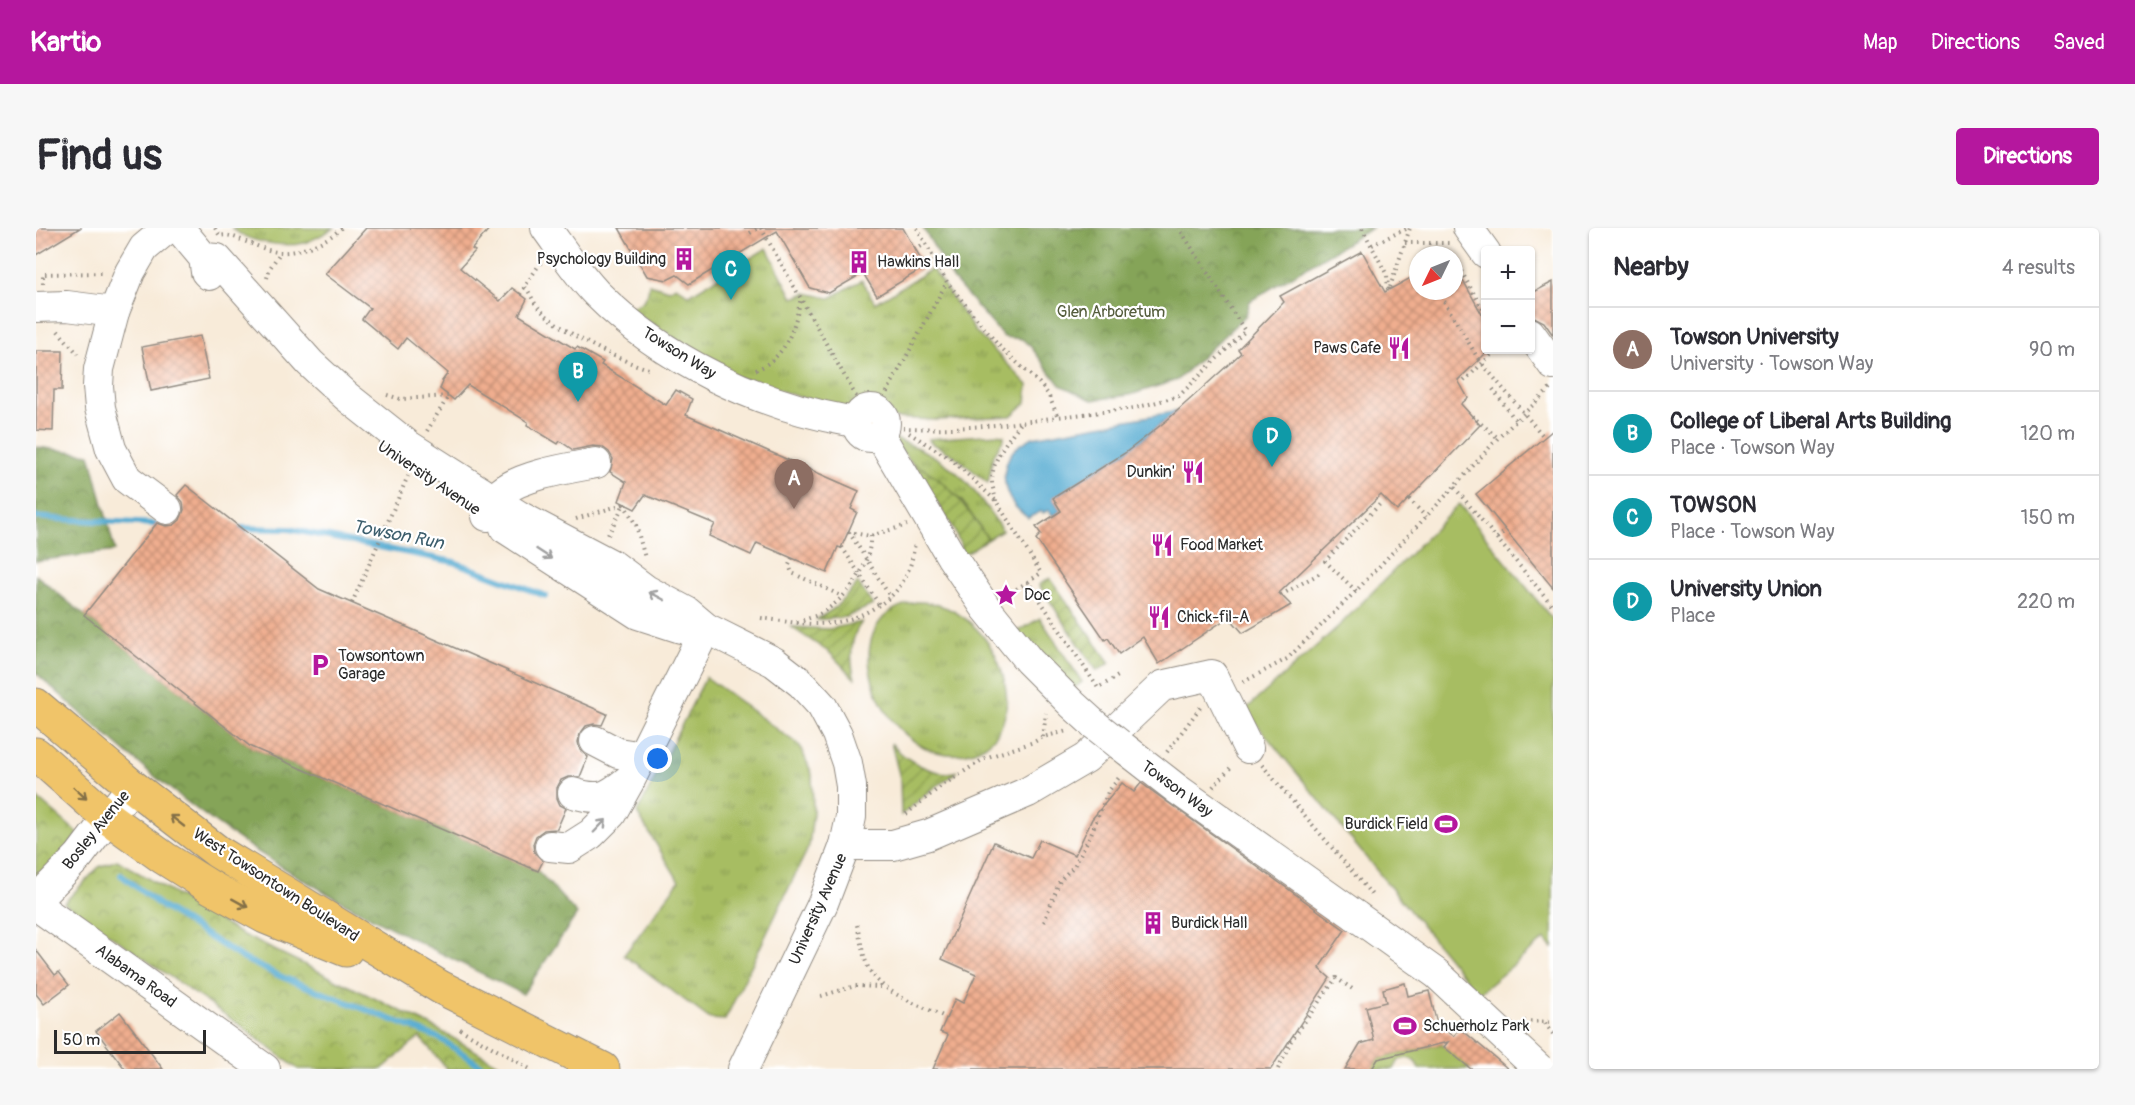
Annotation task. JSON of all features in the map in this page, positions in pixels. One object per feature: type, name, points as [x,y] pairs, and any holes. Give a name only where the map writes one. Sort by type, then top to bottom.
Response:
[{"type":"main road","name":"West Towsontown Boulevard","points":[[36,705],[132,786],[218,852],[280,892],[440,987],[603,1069]]},
{"type":"main road","name":"West Towsontown Boulevard","points":[[36,754],[107,818],[212,888],[266,917],[440,987]]},
{"type":"street","points":[[167,509],[127,478],[111,449],[100,408],[98,386],[99,369],[114,312],[130,272],[144,248],[168,228]]},
{"type":"street","name":"University Avenue","points":[[179,228],[204,258],[206,272],[297,375],[328,406],[390,454],[491,509],[638,614],[681,628],[706,628],[774,662],[801,683],[822,706],[837,734],[847,763],[851,786],[851,817],[846,845],[823,903],[743,1069]]},
{"type":"street","name":"Towson Way","points":[[546,228],[575,268],[602,299],[642,331],[707,372],[761,397],[810,412],[863,410]]},
{"type":"street","points":[[49,302],[114,312]]},
{"type":"street","points":[[1535,340],[1553,365]]},
{"type":"street","name":"Towson Way","points":[[884,442],[920,518],[1000,626],[1029,661],[1092,722],[1136,758],[1437,974],[1539,1069]]},
{"type":"street","points":[[491,509],[502,493],[535,477],[596,464]]},
{"type":"street","points":[[550,846],[569,848],[591,834],[611,814],[706,628]]},
{"type":"street","points":[[846,845],[892,844],[928,835],[1028,792],[1086,758],[1162,686],[1212,675],[1248,748]]},
{"type":"street","points":[[595,741],[618,753],[637,767]]},
{"type":"street","points":[[573,793],[591,798],[612,794],[637,767]]},
{"type":"street","name":"Bosley Avenue","points":[[36,900],[79,856],[132,786]]},
{"type":"street","name":"Alabama Road","points":[[36,905],[265,1069]]},
{"type":"path","points":[[215,228],[220,237],[227,234],[280,252],[311,246],[335,235],[341,228]]},
{"type":"path","points":[[750,233],[759,228],[863,410],[947,282]]},
{"type":"path","points":[[917,228],[947,282],[998,345],[1039,383],[1048,394],[1058,417]]},
{"type":"path","points":[[1118,676],[1098,688],[1028,582],[1041,573],[996,501],[951,459],[900,428],[997,426],[1136,408],[1179,396],[1245,331],[1179,228]]},
{"type":"path","points":[[1362,228],[1388,275],[1389,290],[1409,228]]},
{"type":"path","points":[[1372,244],[1409,228]]},
{"type":"path","points":[[1405,243],[1471,241]]},
{"type":"path","points":[[915,250],[926,244]]},
{"type":"path","points":[[259,277],[266,284],[270,268],[280,252]]},
{"type":"path","points":[[520,294],[543,259]]},
{"type":"path","points":[[49,302],[43,274],[110,273]]},
{"type":"path","points":[[1463,275],[1481,308]]},
{"type":"path","points":[[750,372],[769,363],[784,349],[794,330],[801,298]]},
{"type":"path","points":[[1443,300],[1479,360],[1544,437]]},
{"type":"path","points":[[66,340],[73,348]]},
{"type":"path","points":[[1464,381],[1492,354]]},
{"type":"path","points":[[1242,683],[1287,659],[1356,591],[1498,438],[1553,387]]},
{"type":"path","points":[[1493,389],[1516,421]]},
{"type":"path","points":[[381,394],[400,399],[448,396],[427,430]]},
{"type":"path","points":[[1472,416],[1498,438]]},
{"type":"path","points":[[996,501],[992,480],[996,465],[1003,445],[1022,422]]},
{"type":"path","points":[[352,603],[408,476]]},
{"type":"path","points":[[1454,487],[1553,606]]},
{"type":"path","points":[[1409,499],[1426,517]]},
{"type":"path","points":[[1356,591],[1325,561],[1382,502]]},
{"type":"path","points":[[574,519],[624,504]]},
{"type":"path","points":[[605,541],[624,504]]},
{"type":"path","points":[[624,504],[636,525],[649,567]]},
{"type":"path","points":[[891,598],[848,532],[870,536],[920,518]]},
{"type":"path","points":[[760,618],[792,623],[836,624],[858,618],[880,606],[891,598],[909,571],[920,518]]},
{"type":"path","points":[[1497,538],[1506,531]]},
{"type":"path","points":[[792,623],[820,614],[842,596],[860,574],[867,561],[871,544],[870,536]]},
{"type":"path","points":[[842,547],[880,606]]},
{"type":"path","points":[[792,558],[789,565],[792,573],[842,596]]},
{"type":"path","points":[[1281,595],[1322,572]]},
{"type":"path","points":[[1044,922],[1060,880],[1074,866],[1091,834],[1108,792],[1117,779],[1136,758],[1204,702]]},
{"type":"path","points":[[903,817],[940,787],[985,758],[1035,742],[1043,737],[1077,729],[1092,722]]},
{"type":"path","points":[[857,925],[871,973],[883,987],[947,1018]]},
{"type":"path","points":[[1278,1069],[1291,1041],[1336,978],[1354,990]]},
{"type":"path","points":[[821,996],[855,986],[883,987]]},
{"type":"path","points":[[1553,1022],[1545,1023],[1553,1034]]},
{"type":"path","points":[[458,1028],[530,1069]]},
{"type":"green space","points":[[232,228],[334,228],[308,242],[286,245],[266,243],[246,237]]},
{"type":"green space","name":"Glen Arboretum","points":[[923,228],[1372,228],[1250,301],[1246,315],[1177,380],[1130,395],[1092,400],[1060,385],[1031,347],[1022,339],[1004,337],[953,279]]},
{"type":"green space","points":[[767,248],[793,298],[806,293],[830,298],[862,280],[875,303],[932,269],[975,331],[1028,385],[1026,403],[1011,416],[936,420],[893,418],[885,407],[874,402],[862,404],[851,413],[733,376],[626,307],[636,306],[643,301],[649,284],[669,290],[676,286],[689,295]]},
{"type":"green space","points":[[998,434],[1004,436],[1004,439],[993,455],[988,483],[955,456],[930,442],[929,439]]},
{"type":"green space","points":[[890,437],[928,453],[956,472],[968,483],[1002,530],[988,539],[962,501],[912,463]]},
{"type":"green space","points":[[36,447],[90,454],[115,551],[36,561]]},
{"type":"green space","points":[[912,463],[936,477],[956,495],[988,539],[961,556],[960,544],[953,528],[938,504],[929,496]]},
{"type":"green space","name":"Burdick Field","points":[[1459,504],[1553,620],[1553,948],[1545,939],[1478,994],[1245,710],[1342,623]]},
{"type":"green space","points":[[36,575],[251,747],[538,871],[577,914],[523,994],[387,926],[287,870],[197,810],[115,743],[36,673]]},
{"type":"green space","points":[[1050,578],[1110,663],[1097,671],[1039,585]]},
{"type":"green space","points":[[858,583],[873,605],[846,617],[816,620],[836,607]]},
{"type":"green space","points":[[916,602],[946,608],[970,623],[989,645],[1002,672],[1006,698],[1003,723],[989,742],[966,753],[936,752],[911,739],[890,717],[875,690],[869,661],[873,634],[888,613]]},
{"type":"green space","points":[[1040,618],[1082,682],[1071,690],[1017,632]]},
{"type":"green space","points":[[862,622],[855,635],[852,650],[855,679],[830,653],[791,627],[829,629]]},
{"type":"green space","points":[[706,677],[800,746],[812,774],[813,812],[809,846],[725,1020],[710,1019],[624,955],[679,881],[637,813]]},
{"type":"green space","points":[[891,743],[904,756],[921,766],[940,772],[958,771],[901,815],[900,778]]},
{"type":"green space","points":[[36,797],[79,834],[36,882]]},
{"type":"green space","points":[[117,860],[241,934],[432,1026],[507,1069],[447,1069],[420,1037],[382,1069],[298,1069],[234,1021],[64,903],[99,867]]},
{"type":"green space","points":[[1441,1044],[1471,1069],[1419,1069],[1414,1061],[1406,1058],[1399,1060],[1394,1069],[1372,1069],[1378,1059]]},
{"type":"water","points":[[1178,411],[1125,453],[1053,498],[1061,511],[1053,516],[1049,510],[1028,518],[1010,499],[1004,478],[1006,464],[1015,449],[1033,437]]},
{"type":"building","points":[[36,228],[80,228],[36,255]]},
{"type":"building","points":[[366,228],[490,228],[460,268],[500,301],[512,288],[527,299],[519,315],[575,349],[577,347],[603,362],[601,365],[666,405],[676,390],[692,399],[686,415],[859,491],[851,509],[857,512],[827,573],[757,543],[751,555],[709,536],[715,524],[645,495],[635,509],[619,501],[626,482],[610,472],[613,459],[602,447],[593,446],[573,450],[560,441],[558,444],[527,425],[528,422],[468,385],[454,400],[440,389],[448,373],[406,338],[398,349],[362,319],[370,308],[325,274]]},
{"type":"building","points":[[619,228],[903,228],[925,267],[877,296],[863,273],[829,293],[810,288],[777,231],[689,284],[677,275],[667,280],[647,276]]},
{"type":"building","points":[[1362,251],[1385,292],[1409,279],[1409,300],[1463,300],[1463,280],[1481,313],[1481,354],[1485,354],[1458,380],[1468,398],[1461,404],[1480,425],[1397,511],[1381,495],[1279,593],[1291,605],[1243,633],[1229,617],[1159,664],[1143,637],[1119,654],[1108,638],[1105,640],[1036,539],[1041,534],[1036,527],[1061,511],[1053,498],[1125,453],[1166,421],[1241,353],[1238,349],[1284,302],[1280,296]]},
{"type":"building","points":[[1553,282],[1553,335],[1544,322],[1535,318],[1535,291]]},
{"type":"building","points":[[200,336],[209,379],[151,391],[142,347]]},
{"type":"building","points":[[36,351],[63,351],[62,390],[54,390],[53,431],[36,430]]},
{"type":"building","points":[[1553,430],[1553,588],[1476,494]]},
{"type":"building","name":"Towsontown Garage","points":[[186,485],[319,589],[607,714],[602,725],[586,726],[580,734],[578,742],[580,750],[588,757],[580,777],[568,777],[561,780],[557,788],[560,805],[566,808],[557,829],[544,830],[536,836],[533,844],[534,852],[543,861],[538,871],[251,747],[84,615],[157,523],[166,526],[174,525],[180,520],[184,510],[183,502],[177,495]]},
{"type":"building","name":"Burdick Hall","points":[[1122,783],[1134,792],[1141,783],[1345,930],[1319,968],[1330,978],[1271,1069],[933,1069],[948,1035],[940,1032],[955,999],[963,1003],[976,974],[942,959],[994,842],[1031,858],[1040,840],[1075,855],[1092,819]]},
{"type":"building","points":[[36,950],[55,975],[59,972],[69,985],[44,1004],[36,994]]},
{"type":"building","name":"Schuerholz Park","points":[[1405,983],[1408,996],[1429,991],[1437,1024],[1454,1036],[1460,1028],[1508,1069],[1471,1069],[1444,1047],[1448,1042],[1378,1059],[1372,1069],[1345,1069],[1360,1044],[1374,1040],[1366,1007],[1386,1002],[1383,989]]},
{"type":"building","points":[[120,1012],[163,1069],[125,1069],[96,1031]]},
{"type":"waterway","name":"Towson Run","points":[[36,517],[156,524]]},
{"type":"waterway","name":"Towson Run","points":[[240,528],[289,529],[454,562],[546,596]]},
{"type":"waterway","points":[[121,875],[162,907],[244,959],[282,977],[439,1038],[486,1069]]},
{"type":"place","name":"Psychology Building","points":[[684,259]]},
{"type":"place","name":"Hawkins Hall","points":[[859,262]]},
{"type":"place","name":"TOWSON","points":[[731,300]]},
{"type":"place","name":"Paws Cafe","points":[[1399,348]]},
{"type":"place","name":"College of Liberal Arts Building","points":[[578,402]]},
{"type":"place","name":"University Union","points":[[1272,467]]},
{"type":"place","name":"Dunkin'","points":[[1193,472]]},
{"type":"place","name":"Towson University","points":[[794,509]]},
{"type":"place","name":"Food Market","points":[[1162,545]]},
{"type":"place","name":"Doc","points":[[1006,595]]},
{"type":"place","name":"Chick-fil-A","points":[[1159,617]]},
{"type":"place","name":"Towsontown Garage","points":[[320,665]]},
{"type":"place","name":"Burdick Field","points":[[1446,824]]},
{"type":"place","name":"Burdick Hall","points":[[1153,923]]},
{"type":"place","name":"Schuerholz Park","points":[[1405,1026]]}]
